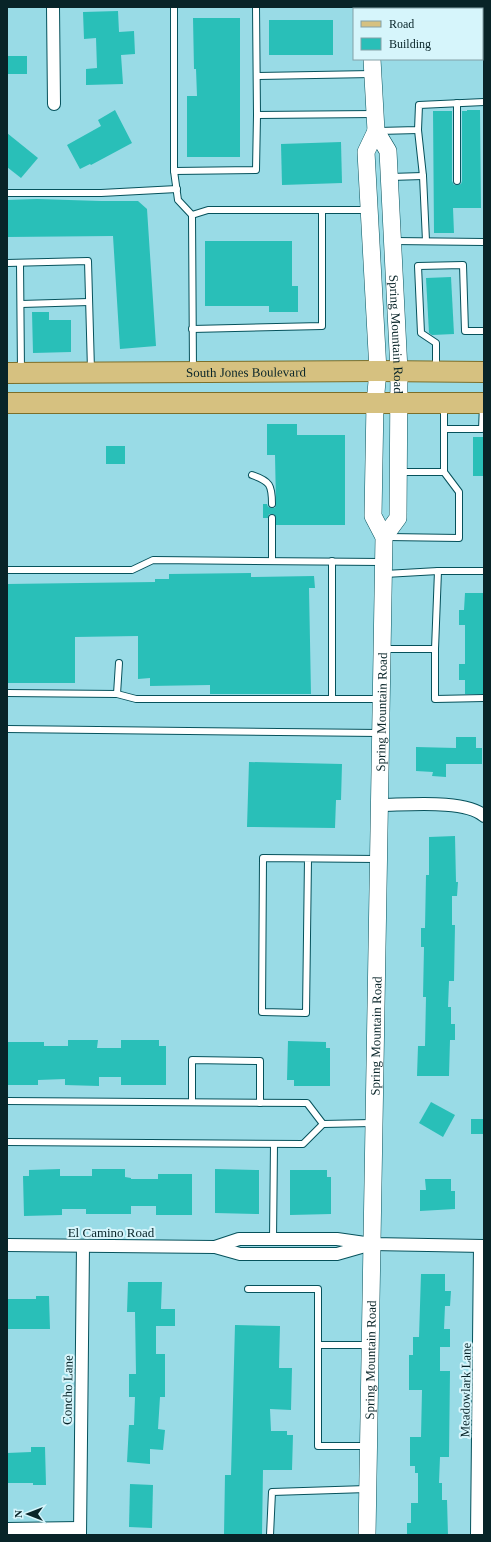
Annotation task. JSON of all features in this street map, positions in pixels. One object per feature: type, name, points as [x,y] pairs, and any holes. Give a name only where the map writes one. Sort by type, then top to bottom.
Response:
[{"type":"main road","name":"Spring Mountain Road","points":[[372,66],[376,131],[388,151],[400,403],[398,518],[384,537]]},
{"type":"main road","name":"Spring Mountain Road","points":[[367,1535],[384,568],[384,537],[373,516],[375,403],[378,370],[366,152],[376,131]]},
{"type":"main road","name":"South Jones Boulevard","points":[[14,373],[378,370],[484,372]]},
{"type":"main road","points":[[7,403],[483,403]]},
{"type":"street","points":[[53,7],[54,104]]},
{"type":"street","points":[[380,805],[447,805],[476,810],[484,816]]},
{"type":"street","name":"El Camino Road","points":[[215,1247],[239,1239],[337,1239],[372,1244],[482,1246]]},
{"type":"street","name":"El Camino Road","points":[[7,1245],[215,1247],[240,1254],[337,1254],[372,1244]]},
{"type":"street","name":"Concho Lane","points":[[80,1532],[83,1246]]},
{"type":"street","name":"Meadowlark Lane","points":[[477,1535],[481,1405],[482,1246]]},
{"type":"street","points":[[7,1529],[80,1532]]},
{"type":"lane","points":[[174,7],[174,171],[178,200],[192,215],[193,372]]},
{"type":"lane","points":[[174,171],[256,170],[258,76],[256,7]]},
{"type":"lane","points":[[258,76],[372,66]]},
{"type":"lane","points":[[426,241],[423,176],[418,130],[419,105],[484,102]]},
{"type":"lane","points":[[457,104],[457,181]]},
{"type":"lane","points":[[257,116],[375,114]]},
{"type":"lane","points":[[376,131],[418,130]]},
{"type":"lane","points":[[390,177],[423,176]]},
{"type":"lane","points":[[7,192],[101,193],[177,189]]},
{"type":"lane","points":[[192,215],[208,210],[369,210]]},
{"type":"lane","points":[[192,329],[322,326],[322,210]]},
{"type":"lane","points":[[393,241],[484,242]]},
{"type":"lane","points":[[7,263],[88,261],[92,372]]},
{"type":"lane","points":[[14,373],[20,304],[20,263]]},
{"type":"lane","points":[[436,371],[436,344],[421,333],[418,266],[462,265],[465,331],[484,331]]},
{"type":"lane","points":[[20,304],[89,302]]},
{"type":"lane","points":[[384,537],[460,538],[458,492],[444,472],[444,403]]},
{"type":"lane","points":[[445,429],[483,429],[483,403]]},
{"type":"lane","points":[[398,472],[444,472]]},
{"type":"lane","points":[[252,475],[262,478],[270,485],[272,490],[272,504]]},
{"type":"lane","points":[[272,518],[272,561]]},
{"type":"lane","points":[[7,570],[132,570],[153,560],[332,561],[384,568],[438,571],[484,570]]},
{"type":"lane","points":[[332,561],[332,699]]},
{"type":"lane","points":[[438,571],[435,699],[484,698]]},
{"type":"lane","points":[[382,649],[435,649]]},
{"type":"lane","points":[[117,694],[120,663]]},
{"type":"lane","points":[[7,693],[117,694],[136,699],[382,699]]},
{"type":"lane","points":[[7,729],[381,733]]},
{"type":"lane","points":[[308,859],[306,1013],[262,1012],[263,858],[379,859]]},
{"type":"lane","points":[[192,1102],[192,1060],[260,1061],[260,1103]]},
{"type":"lane","points":[[7,1101],[307,1103],[323,1124]]},
{"type":"lane","points":[[7,1142],[303,1144],[323,1124],[374,1123]]},
{"type":"lane","points":[[273,1239],[274,1144]]},
{"type":"lane","points":[[248,1289],[318,1289],[318,1446],[368,1446]]},
{"type":"lane","points":[[318,1345],[370,1345]]},
{"type":"lane","points":[[270,1535],[272,1492],[367,1489]]},
{"type":"building","points":[[118,11],[119,32],[134,31],[135,54],[121,55],[123,84],[86,85],[86,69],[97,68],[96,38],[84,39],[83,12]]},
{"type":"building","points":[[193,18],[240,18],[240,157],[187,157],[187,96],[197,96],[196,69],[194,69]]},
{"type":"building","points":[[269,20],[333,20],[333,55],[269,55]]},
{"type":"building","points":[[7,56],[27,56],[27,74],[7,74]]},
{"type":"building","points":[[115,110],[132,143],[91,165],[90,164],[80,169],[67,145],[101,126],[98,120]]},
{"type":"building","points":[[480,110],[481,208],[453,208],[454,233],[434,233],[433,111],[452,111],[452,181],[454,185],[457,185],[461,184],[462,181],[462,111]]},
{"type":"building","points":[[7,133],[38,158],[21,178],[7,167]]},
{"type":"building","points":[[341,142],[342,183],[282,185],[281,144]]},
{"type":"building","points":[[37,199],[138,201],[147,209],[156,346],[120,349],[113,236],[7,237],[7,200]]},
{"type":"building","points":[[205,241],[292,241],[292,286],[298,286],[298,312],[269,312],[269,306],[205,306]]},
{"type":"building","points":[[451,277],[454,334],[432,335],[429,333],[426,278]]},
{"type":"building","points":[[32,312],[49,312],[49,320],[71,320],[71,352],[33,353]]},
{"type":"building","points":[[267,424],[297,424],[297,435],[345,435],[345,525],[276,525],[276,518],[274,514],[269,514],[268,518],[263,518],[263,504],[267,504],[268,507],[275,508],[276,504],[275,455],[267,455]]},
{"type":"building","points":[[473,437],[484,437],[484,476],[473,476]]},
{"type":"building","points":[[106,446],[125,446],[125,464],[106,464]]},
{"type":"building","points":[[251,573],[251,577],[314,576],[315,588],[309,588],[311,694],[210,694],[210,685],[150,686],[150,678],[138,679],[138,636],[75,637],[75,683],[7,683],[7,584],[155,582],[155,579],[169,579],[169,574]]},
{"type":"building","points":[[465,593],[484,593],[484,694],[465,694],[465,680],[459,680],[459,664],[465,664],[465,625],[459,625],[459,610],[464,610]]},
{"type":"building","points":[[456,737],[476,737],[476,748],[482,748],[482,764],[446,764],[446,777],[432,776],[433,772],[416,771],[416,747],[456,748]]},
{"type":"building","points":[[249,762],[342,764],[341,800],[336,800],[335,828],[247,827]]},
{"type":"building","points":[[455,836],[456,882],[458,882],[457,896],[452,896],[452,925],[455,925],[454,981],[449,981],[448,1007],[451,1007],[451,1024],[455,1024],[455,1040],[450,1040],[449,1076],[417,1076],[418,1046],[425,1046],[426,997],[423,997],[424,947],[421,947],[421,928],[425,928],[426,875],[429,875],[429,837]]},
{"type":"building","points":[[68,1040],[98,1040],[97,1048],[121,1048],[121,1040],[159,1040],[159,1046],[166,1046],[166,1085],[121,1085],[121,1077],[99,1077],[99,1086],[65,1085],[65,1079],[38,1080],[38,1085],[7,1085],[7,1042],[44,1042],[44,1046],[68,1046]]},
{"type":"building","points":[[288,1041],[326,1042],[326,1048],[330,1048],[330,1086],[294,1086],[294,1080],[287,1080]]},
{"type":"building","points":[[431,1102],[455,1115],[443,1137],[419,1123]]},
{"type":"building","points":[[471,1119],[484,1119],[484,1134],[471,1134]]},
{"type":"building","points":[[60,1169],[60,1176],[92,1176],[92,1169],[125,1169],[125,1177],[131,1179],[158,1179],[158,1174],[192,1174],[192,1215],[156,1215],[156,1206],[131,1206],[131,1214],[86,1214],[86,1209],[62,1209],[62,1215],[24,1216],[23,1176],[29,1176],[29,1170]]},
{"type":"building","points":[[215,1169],[259,1170],[259,1214],[215,1213]]},
{"type":"building","points":[[290,1170],[327,1170],[327,1177],[331,1177],[331,1214],[290,1215]]},
{"type":"building","points":[[425,1179],[451,1179],[451,1191],[455,1191],[455,1209],[420,1211],[420,1190],[426,1190]]},
{"type":"building","points":[[421,1274],[445,1274],[445,1291],[451,1291],[450,1306],[445,1306],[444,1329],[450,1329],[450,1347],[440,1347],[440,1371],[450,1371],[449,1457],[440,1457],[439,1483],[442,1483],[442,1500],[447,1500],[448,1535],[407,1535],[407,1523],[411,1523],[411,1503],[418,1503],[418,1473],[415,1473],[415,1466],[410,1466],[410,1437],[421,1437],[422,1390],[409,1390],[409,1355],[413,1355],[413,1337],[419,1337]]},
{"type":"building","points":[[128,1282],[162,1282],[161,1309],[175,1309],[175,1326],[156,1326],[156,1354],[165,1354],[165,1397],[160,1397],[158,1429],[165,1430],[163,1450],[150,1449],[150,1464],[127,1462],[129,1425],[134,1425],[135,1397],[129,1397],[129,1374],[136,1374],[135,1312],[127,1312]]},
{"type":"building","points":[[36,1296],[49,1296],[50,1329],[7,1329],[7,1299],[36,1299]]},
{"type":"building","points":[[235,1325],[280,1326],[279,1368],[292,1368],[291,1410],[270,1409],[271,1431],[287,1431],[287,1435],[293,1435],[292,1470],[263,1470],[262,1535],[224,1535],[225,1475],[231,1475]]},
{"type":"building","points":[[31,1447],[45,1447],[46,1485],[33,1485],[33,1483],[7,1483],[7,1453],[31,1452]]},
{"type":"building","points":[[130,1484],[153,1485],[152,1528],[129,1527]]}]
